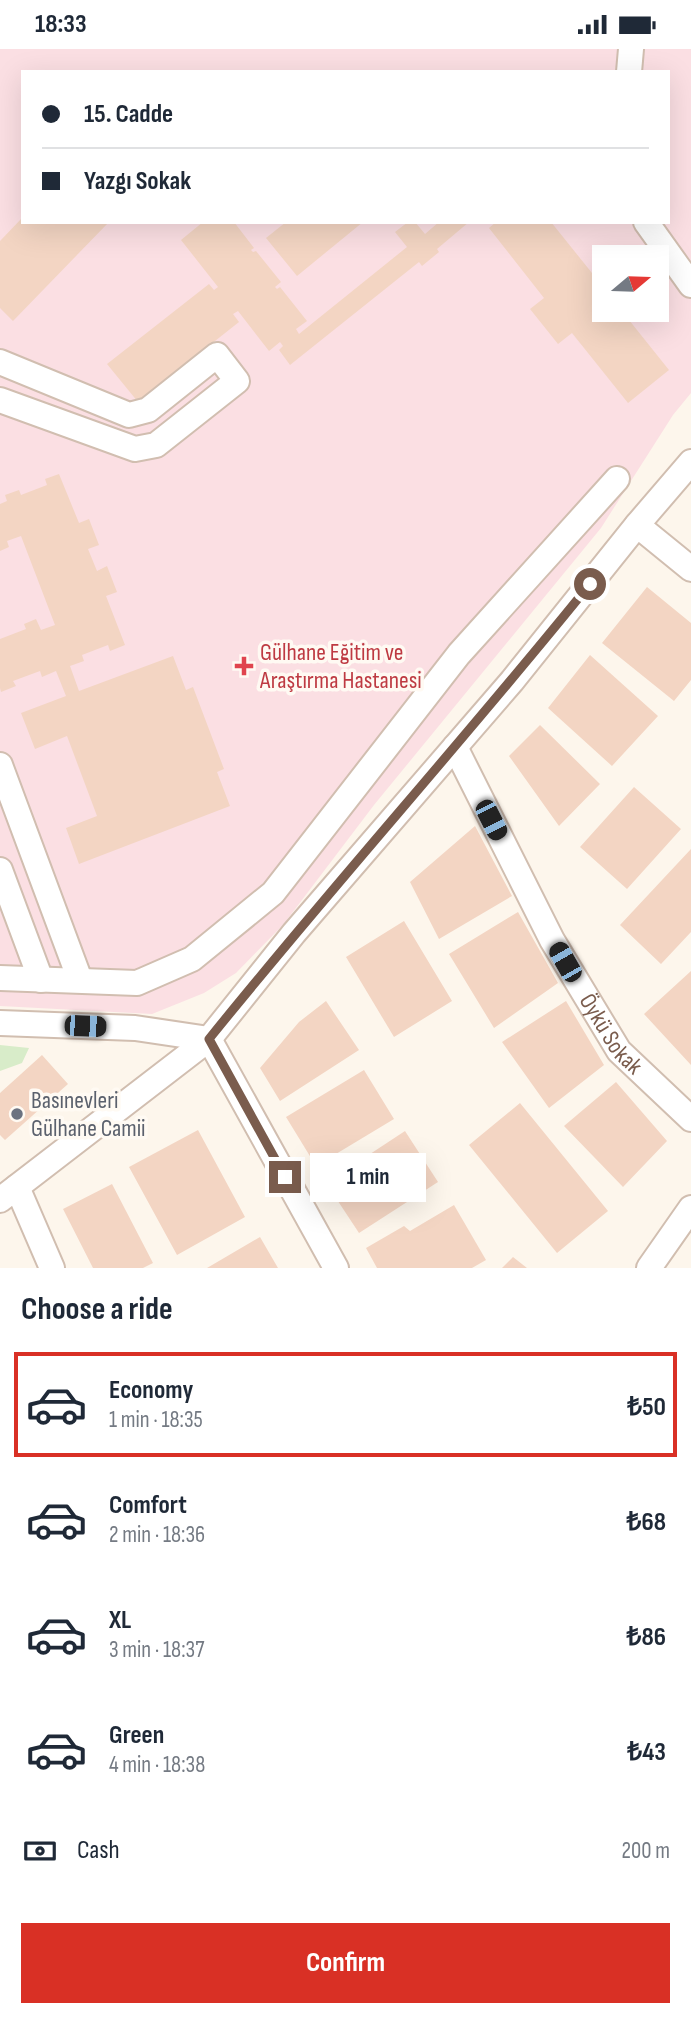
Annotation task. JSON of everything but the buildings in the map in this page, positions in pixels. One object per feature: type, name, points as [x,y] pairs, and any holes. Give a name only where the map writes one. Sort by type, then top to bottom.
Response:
[{"type":"street","points":[[629,70],[631,49]]},
{"type":"street","points":[[647,224],[691,285]]},
{"type":"street","points":[[0,362],[129,415],[148,410],[217,355],[237,381],[156,445],[135,449],[0,400]]},
{"type":"street","points":[[52,1268],[9,1193],[209,1039],[294,933],[512,681],[691,463]]},
{"type":"street","points":[[0,978],[137,983],[192,959],[274,893],[459,654],[617,479]]},
{"type":"street","points":[[637,526],[691,569]]},
{"type":"street","name":"Öykü Sokak","points":[[455,747],[552,940],[619,1051],[691,1119]]},
{"type":"street","points":[[0,765],[80,981]]},
{"type":"street","points":[[0,870],[11,926],[41,980]]},
{"type":"street","points":[[0,1023],[135,1028],[209,1039]]},
{"type":"street","points":[[209,1039],[336,1268]]},
{"type":"street","points":[[649,1268],[691,1208]]},
{"type":"shaded area","name":"Gülhane Eğitim ve Araştırma Hastanesi","points":[[0,49],[691,49],[691,393],[673,415],[601,528],[374,805],[283,925],[236,973],[204,993],[152,1014],[0,1006]]},
{"type":"green space","points":[[0,1045],[29,1048],[22,1063],[0,1071]]},
{"type":"place","name":"Gülhane Eğitim ve Araştırma Hastanesi","points":[[244,666]]},
{"type":"place","name":"Basınevleri Gülhane Camii","points":[[17,1114]]},
{"type":"route","points":[[285,1177],[209,1039],[294,933],[512,681],[590,584]]}]
